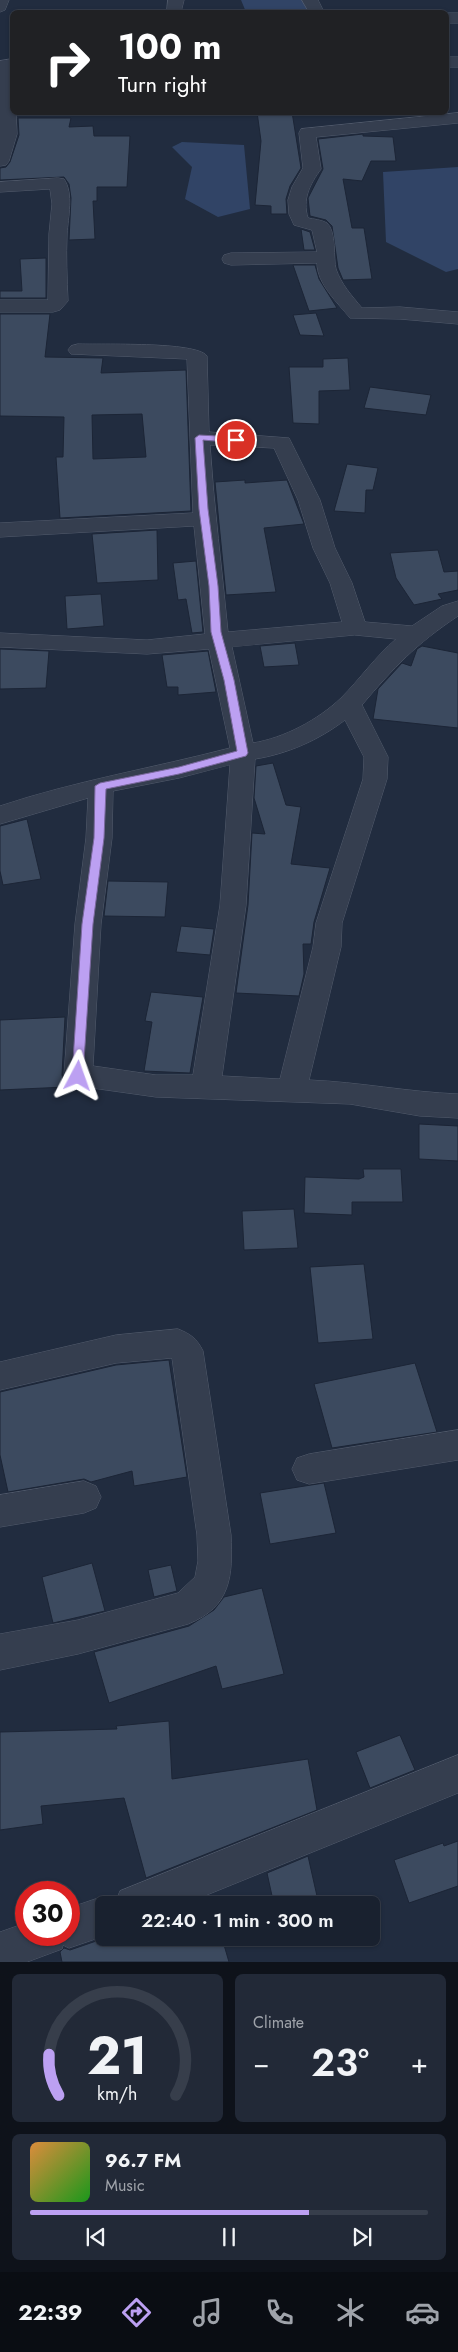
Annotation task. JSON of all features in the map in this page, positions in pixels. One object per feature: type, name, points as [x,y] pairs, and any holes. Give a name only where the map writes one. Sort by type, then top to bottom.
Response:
[{"type":"street","points":[[0,7],[1,0]]},
{"type":"street","points":[[0,161],[9,134],[5,65],[10,64]]},
{"type":"street","points":[[458,118],[307,133],[312,169],[300,188],[295,211],[300,221],[320,227],[326,257],[326,268],[336,289],[357,314],[400,313],[458,318]]},
{"type":"street","points":[[0,186],[58,183],[61,204],[58,234],[58,301],[53,306],[0,306]]},
{"type":"street","points":[[231,259],[326,257]]},
{"type":"street","points":[[78,350],[184,352],[197,356],[199,438],[204,519],[218,640],[229,680],[243,753],[233,905],[206,1086]]},
{"type":"street","points":[[199,438],[282,442],[309,500],[324,548],[341,583],[355,628]]},
{"type":"street","points":[[0,530],[204,519]]},
{"type":"street","points":[[0,815],[39,802],[100,786],[179,770],[243,753],[273,748],[322,726],[349,704],[390,657],[416,634],[450,611],[458,608]]},
{"type":"street","points":[[0,640],[147,647],[355,628],[416,634]]},
{"type":"street","points":[[292,1090],[327,947],[329,923],[376,779],[376,757],[349,704]]},
{"type":"street","points":[[100,786],[99,838],[88,916],[78,1076],[156,1086],[292,1090],[350,1094],[420,1104],[458,1106]]},
{"type":"street","points":[[0,1376],[116,1349],[178,1343],[184,1346],[187,1351],[214,1535],[215,1561],[211,1586],[188,1607],[78,1637],[0,1652]]},
{"type":"street","points":[[309,1469],[458,1445]]},
{"type":"street","points":[[0,1511],[84,1497]]},
{"type":"street","points":[[156,1896],[458,1774]]},
{"type":"street","points":[[80,1924],[95,1919]]},
{"type":"street","points":[[0,1952],[17,1946]]},
{"type":"water","points":[[241,0],[314,0],[316,10],[245,10]]},
{"type":"water","points":[[182,142],[244,145],[250,209],[218,217],[185,199],[192,167],[172,147]]},
{"type":"water","points":[[458,167],[458,269],[446,272],[386,242],[383,172]]},
{"type":"building","points":[[257,115],[292,115],[301,168],[290,186],[286,199],[287,214],[271,214],[271,206],[255,205],[261,141]]},
{"type":"building","points":[[18,118],[71,118],[69,127],[93,126],[94,136],[130,136],[127,187],[97,187],[97,201],[93,201],[95,239],[69,240],[71,198],[69,184],[64,177],[0,180],[0,168],[6,167],[10,162],[19,135]]},
{"type":"building","points":[[363,134],[363,136],[393,137],[396,161],[371,161],[362,181],[343,179],[352,228],[364,228],[372,279],[343,280],[338,268],[332,226],[326,220],[310,216],[308,198],[323,169],[318,139]]},
{"type":"building","points":[[301,229],[310,232],[315,250],[304,250]]},
{"type":"building","points":[[46,258],[46,298],[0,298],[0,291],[22,291],[20,259]]},
{"type":"building","points":[[293,265],[315,265],[319,279],[337,308],[309,311]]},
{"type":"building","points":[[316,313],[324,336],[300,335],[293,315]]},
{"type":"building","points":[[0,314],[50,314],[45,357],[103,358],[101,373],[186,370],[191,511],[60,518],[56,457],[63,457],[64,417],[0,416]],"holes":[[[142,414],[146,457],[93,459],[92,415]]]},
{"type":"building","points":[[348,358],[350,390],[319,391],[319,424],[293,423],[289,367],[323,367],[323,359]]},
{"type":"building","points":[[370,387],[431,395],[426,415],[364,408]]},
{"type":"building","points":[[347,464],[378,468],[373,490],[366,490],[365,513],[334,511]]},
{"type":"building","points":[[245,480],[245,483],[287,480],[304,524],[264,528],[276,592],[226,595],[215,482]]},
{"type":"building","points":[[157,530],[158,580],[97,583],[92,534]]},
{"type":"building","points":[[438,550],[444,572],[458,571],[458,590],[438,594],[442,599],[414,605],[396,578],[390,553]]},
{"type":"building","points":[[196,561],[203,632],[192,633],[186,599],[178,600],[173,563]]},
{"type":"building","points":[[101,594],[104,626],[67,629],[65,596]]},
{"type":"building","points":[[295,643],[299,665],[264,667],[260,646]]},
{"type":"building","points":[[422,646],[458,653],[458,728],[373,719],[378,689],[402,663],[411,666],[417,649]]},
{"type":"building","points":[[0,649],[49,651],[46,688],[0,689]]},
{"type":"building","points":[[208,651],[216,692],[178,695],[178,687],[167,687],[162,655]]},
{"type":"building","points":[[273,763],[286,805],[301,807],[291,864],[330,868],[314,922],[311,944],[303,944],[304,974],[299,996],[236,993],[248,905],[252,833],[265,834],[254,798],[256,766]]},
{"type":"building","points":[[27,819],[41,879],[3,885],[0,871],[0,826]]},
{"type":"building","points":[[108,881],[168,882],[165,917],[104,916]]},
{"type":"building","points":[[181,926],[214,929],[210,955],[176,952]]},
{"type":"building","points":[[151,992],[203,997],[190,1073],[144,1071],[152,1022],[145,1021]]},
{"type":"building","points":[[65,1017],[62,1075],[66,1087],[0,1090],[0,1020]]},
{"type":"building","points":[[419,1124],[458,1126],[458,1161],[419,1159]]},
{"type":"building","points":[[363,1169],[401,1169],[403,1202],[352,1202],[352,1215],[304,1213],[305,1177],[359,1179],[364,1177]]},
{"type":"building","points":[[294,1209],[298,1248],[244,1250],[242,1211]]},
{"type":"building","points":[[364,1264],[373,1339],[318,1343],[310,1267]]},
{"type":"building","points":[[169,1360],[187,1477],[134,1486],[132,1471],[91,1482],[84,1479],[8,1492],[0,1455],[0,1392],[116,1365]]},
{"type":"building","points":[[415,1363],[437,1432],[332,1448],[314,1384]]},
{"type":"building","points":[[324,1483],[336,1533],[270,1544],[260,1493]]},
{"type":"building","points":[[92,1563],[105,1611],[53,1623],[42,1577]]},
{"type":"building","points":[[171,1565],[177,1591],[154,1597],[148,1570]]},
{"type":"building","points":[[262,1588],[284,1674],[222,1689],[216,1666],[109,1703],[94,1652],[189,1626],[214,1610],[224,1597]]},
{"type":"building","points":[[169,1721],[172,1779],[308,1759],[317,1810],[146,1878],[124,1798],[41,1806],[43,1824],[0,1830],[0,1732],[117,1729],[116,1726]]},
{"type":"building","points":[[400,1735],[415,1770],[370,1788],[356,1752]]},
{"type":"building","points":[[458,1841],[458,1886],[409,1903],[394,1860],[443,1843],[444,1846]]},
{"type":"building","points":[[308,1856],[317,1896],[272,1896],[267,1873]]},
{"type":"building","points":[[95,1941],[95,1946],[224,1946],[229,1962],[62,1962],[60,1952],[64,1948],[70,1950]]},
{"type":"route","points":[[78,1076],[88,924],[99,838],[100,786],[179,770],[243,753],[229,680],[216,632],[213,586],[203,509],[199,438],[236,440]]}]
